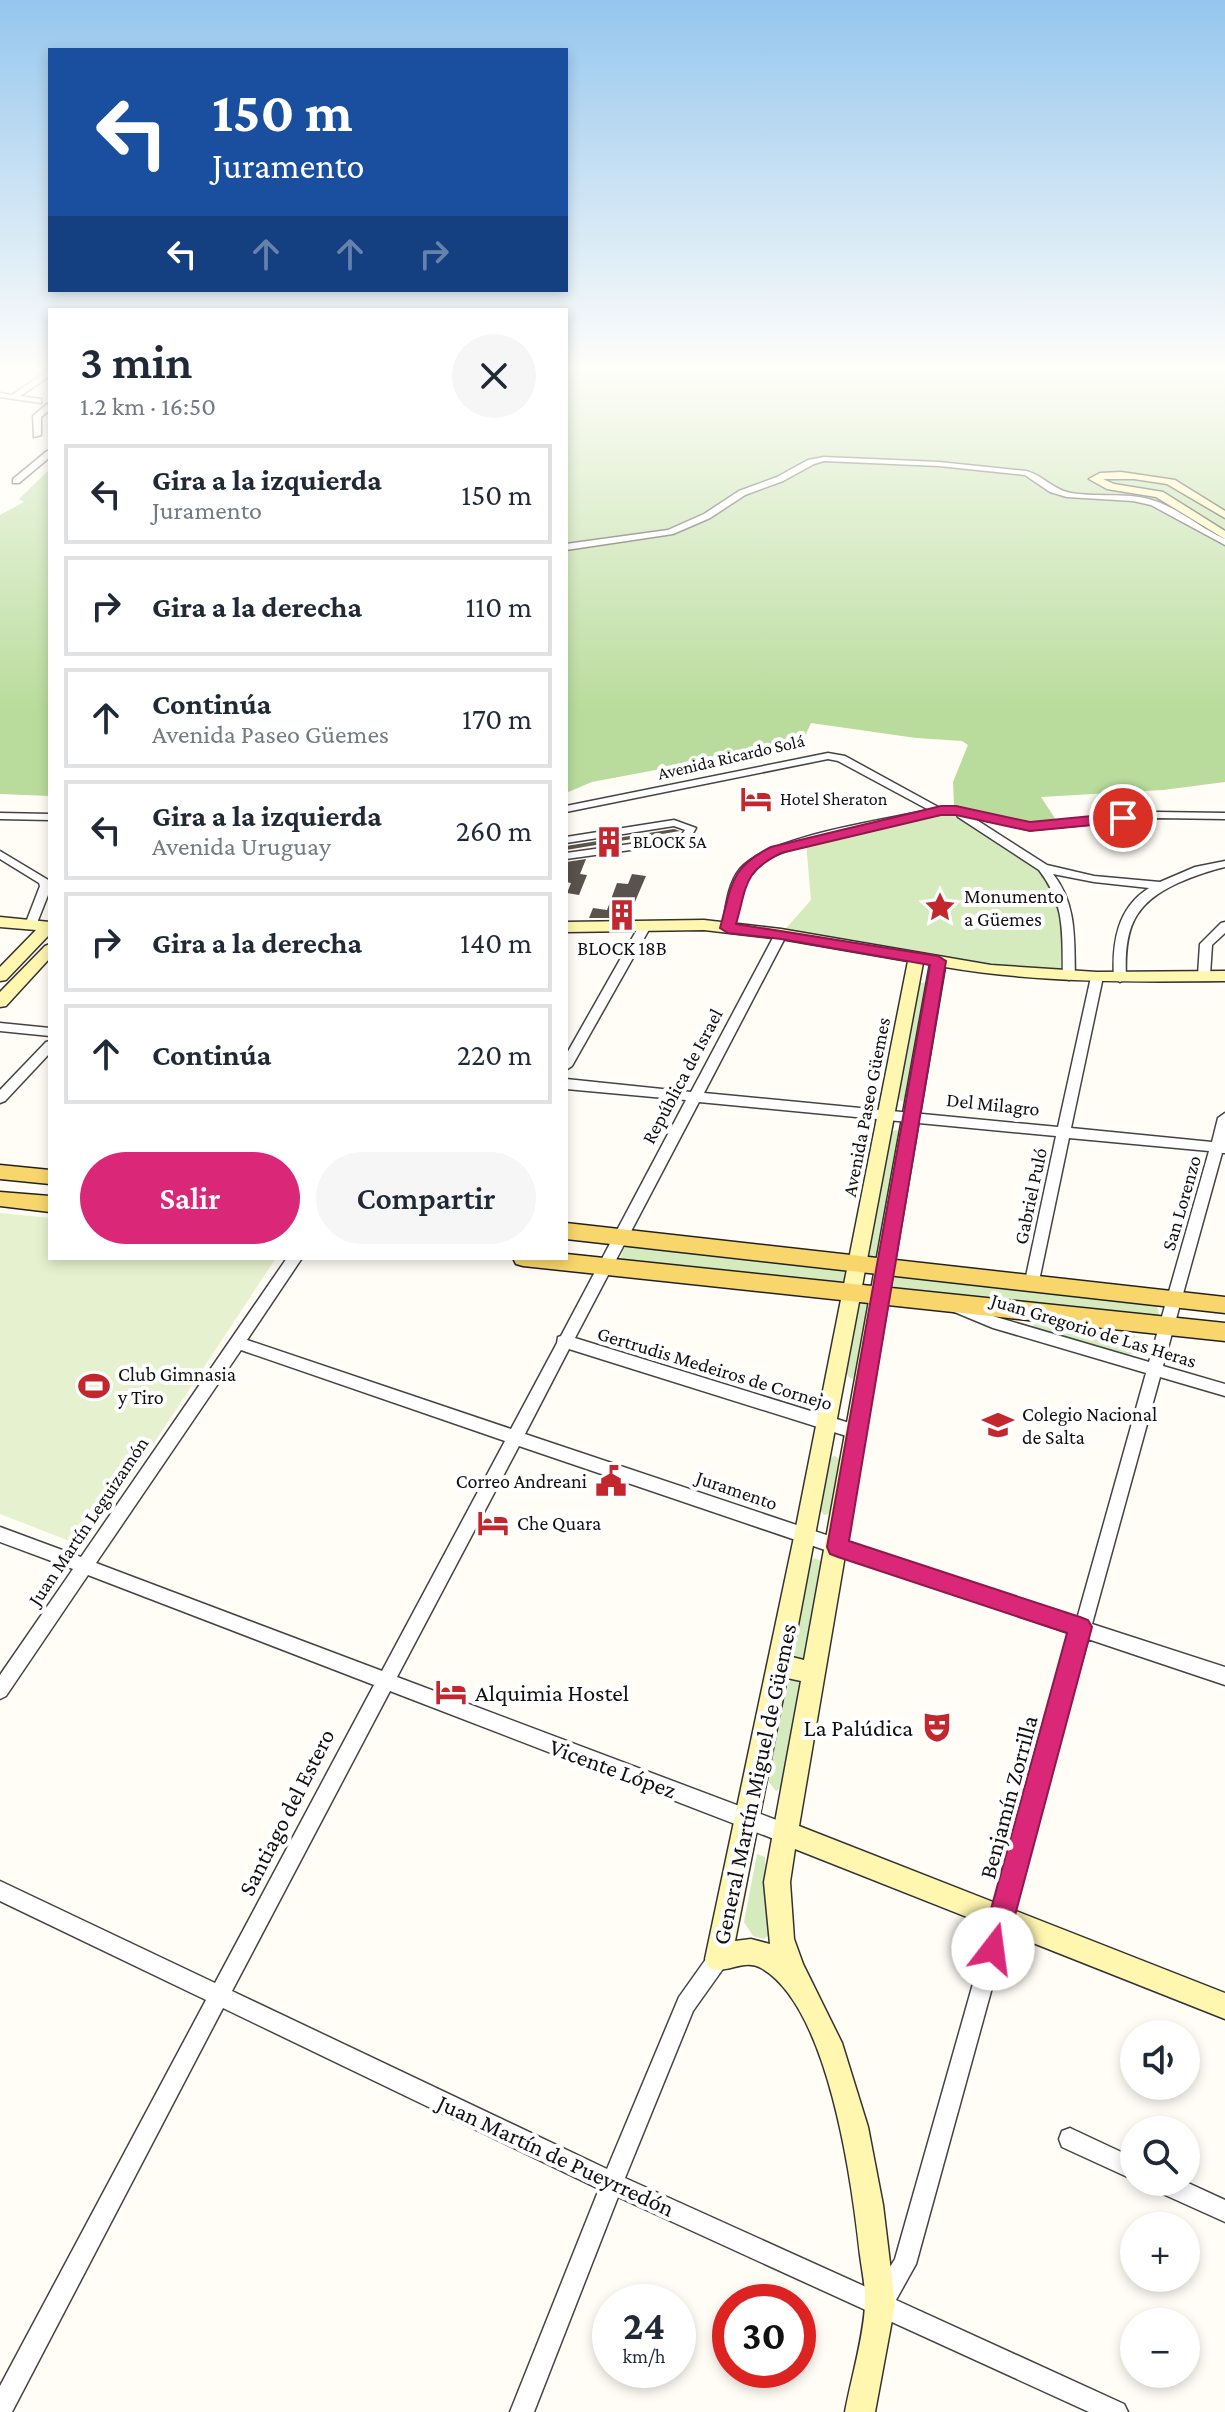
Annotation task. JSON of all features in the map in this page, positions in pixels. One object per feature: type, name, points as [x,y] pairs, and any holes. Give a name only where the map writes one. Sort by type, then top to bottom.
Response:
[{"type":"main road","points":[[0,1172],[48,1177]]},
{"type":"main road","points":[[0,1199],[48,1204]]},
{"type":"main road","points":[[568,1231],[1225,1305]]},
{"type":"main road","points":[[539,1260],[1225,1332]]},
{"type":"street","points":[[568,547],[670,532],[707,516],[742,493],[768,484]]},
{"type":"street","points":[[1046,484],[1057,492],[1153,502],[1203,533],[1225,542]]},
{"type":"street","points":[[1104,484],[1159,494],[1225,536]]},
{"type":"street","points":[[1174,484],[1209,508],[1225,515]]},
{"type":"street","name":"Avenida Ricardo Solá","points":[[568,809],[828,756],[841,758],[938,811]]},
{"type":"street","points":[[956,810],[1043,868],[1054,882],[1067,912],[1069,976]]},
{"type":"street","points":[[728,928],[740,877],[761,857],[776,850],[938,811],[956,810],[1030,827],[1157,815],[1225,816]]},
{"type":"street","points":[[0,816],[48,817]]},
{"type":"street","points":[[568,840],[674,823],[691,828],[684,840],[568,856]]},
{"type":"street","points":[[0,854],[41,878],[48,886],[31,925]]},
{"type":"street","points":[[1120,978],[1119,942],[1124,923],[1142,897],[1186,873],[1225,864]]},
{"type":"street","points":[[1043,868],[1094,879],[1161,886]]},
{"type":"street","points":[[0,922],[48,927]]},
{"type":"street","points":[[568,1062],[645,926]]},
{"type":"street","points":[[1204,975],[1206,944],[1225,926]]},
{"type":"street","points":[[568,927],[728,928],[987,969],[1069,976],[1225,976]]},
{"type":"street","points":[[0,976],[48,928]]},
{"type":"street","name":"República de Israel","points":[[618,1237],[781,934]]},
{"type":"street","points":[[0,1002],[48,951]]},
{"type":"street","name":"Avenida Paseo Güemes","points":[[857,1265],[916,957]]},
{"type":"street","points":[[885,1268],[938,961]]},
{"type":"street","name":"Gabriel Puló","points":[[1032,1281],[1097,977]]},
{"type":"street","points":[[0,1027],[48,1032]]},
{"type":"street","points":[[0,1098],[48,1047]]},
{"type":"street","name":"Del Milagro","points":[[568,1084],[1221,1148]]},
{"type":"street","name":"San Lorenzo","points":[[1174,1299],[1221,1148],[1225,1118]]},
{"type":"street","name":"Santiago del Estero","points":[[0,2411],[618,1237]]},
{"type":"street","name":"Juan Martín Leguizamón","points":[[0,1690],[294,1260]]},
{"type":"street","name":"General Martín Miguel de Güemes","points":[[522,2412],[611,2183],[686,2004],[718,1959],[805,1537],[857,1265]]},
{"type":"street","name":"General Martín Miguel de Güemes","points":[[860,2412],[880,2304],[875,2244],[854,2127],[829,2043],[781,1939],[777,1882],[885,1268]]},
{"type":"street","name":"Benjamín Zorrilla","points":[[880,2304],[905,2264],[1080,1627],[1156,1371],[1174,1299]]},
{"type":"street","name":"Juan Gregorio de Las Heras","points":[[953,1305],[993,1322],[1225,1390]]},
{"type":"street","name":"Gertrudis Medeiros de Cornejo","points":[[563,1341],[856,1432]]},
{"type":"street","name":"Juramento","points":[[236,1342],[805,1537],[1225,1676]]},
{"type":"street","name":"Vicente López","points":[[0,1534],[382,1682],[747,1818],[1225,2006]]},
{"type":"street","points":[[779,1665],[815,1674]]},
{"type":"street","name":"Juan Martín de Pueyrredón","points":[[0,1891],[222,1994],[611,2183],[1116,2412]]},
{"type":"street","points":[[718,1959],[748,1950],[760,1952],[800,1982]]},
{"type":"street","points":[[1070,2139],[1120,2162]]},
{"type":"street","points":[[1192,2196],[1225,2211]]},
{"type":"green space","points":[[35,484],[48,484],[48,796],[0,794],[0,515],[24,502],[19,499]]},
{"type":"green space","points":[[568,484],[1225,484],[1225,782],[1163,790],[1041,797],[1058,823],[1029,824],[954,805],[953,782],[968,745],[962,741],[916,738],[811,723],[805,736],[698,762],[592,782],[568,792]]},
{"type":"green space","name":"Monumento a Güemes","points":[[951,812],[1043,868],[1060,892],[1069,976],[987,969],[781,934],[811,900],[806,843],[930,813]]},
{"type":"green space","points":[[927,982],[908,1100],[901,1101],[898,1098],[920,983]]},
{"type":"green space","points":[[900,1131],[879,1256],[871,1257],[868,1255],[891,1133]]},
{"type":"green space","name":"Club Gimnasia y Tiro","points":[[0,1213],[48,1218],[48,1260],[275,1260],[129,1481],[124,1480],[84,1538],[72,1542],[0,1514]]},
{"type":"green space","points":[[630,1245],[841,1269],[845,1273],[844,1283],[838,1287],[625,1264],[620,1259],[624,1248]]},
{"type":"green space","points":[[899,1275],[1151,1302],[1157,1306],[1159,1313],[1157,1317],[895,1292],[892,1279]]},
{"type":"green space","points":[[859,1301],[870,1303],[856,1378],[850,1378],[845,1372]]},
{"type":"green space","points":[[1033,1325],[1132,1333],[1139,1340],[1135,1353],[1126,1355],[1035,1329]]},
{"type":"green space","points":[[835,1456],[841,1460],[832,1513],[824,1515],[819,1509],[829,1458]]},
{"type":"green space","points":[[814,1558],[823,1562],[805,1661],[792,1656],[810,1562]]},
{"type":"green space","points":[[792,1679],[799,1680],[802,1686],[783,1786],[776,1791],[768,1781],[788,1683]]},
{"type":"green space","points":[[757,1854],[765,1857],[770,1934],[764,1939],[753,1936],[744,1922]]},
{"type":"building","points":[[674,829],[680,831],[568,850],[568,846]]},
{"type":"building","points":[[586,859],[580,874],[587,875],[579,895],[568,893],[571,883],[568,882],[568,862]]},
{"type":"building","points":[[632,874],[646,876],[628,918],[589,918],[593,908],[607,910],[617,883],[628,884]]},
{"type":"place","name":"Hotel Sheraton","points":[[756,799]]},
{"type":"place","name":"BLOCK 5A","points":[[609,842]]},
{"type":"place","name":"Monumento a Güemes","points":[[940,907]]},
{"type":"place","name":"BLOCK 18B","points":[[622,915]]},
{"type":"place","name":"Club Gimnasia y Tiro","points":[[94,1386]]},
{"type":"place","name":"Colegio Nacional de Salta","points":[[998,1425]]},
{"type":"place","name":"Correo Andreani","points":[[611,1481]]},
{"type":"place","name":"Che Quara","points":[[493,1523]]},
{"type":"place","name":"Alquimia Hostel","points":[[451,1692]]},
{"type":"place","name":"La Palúdica","points":[[937,1727]]},
{"type":"route","points":[[993,1949],[1080,1627],[838,1547],[938,961],[728,928],[740,877],[755,860],[776,850],[941,811],[956,810],[1030,827],[1123,818]]}]
